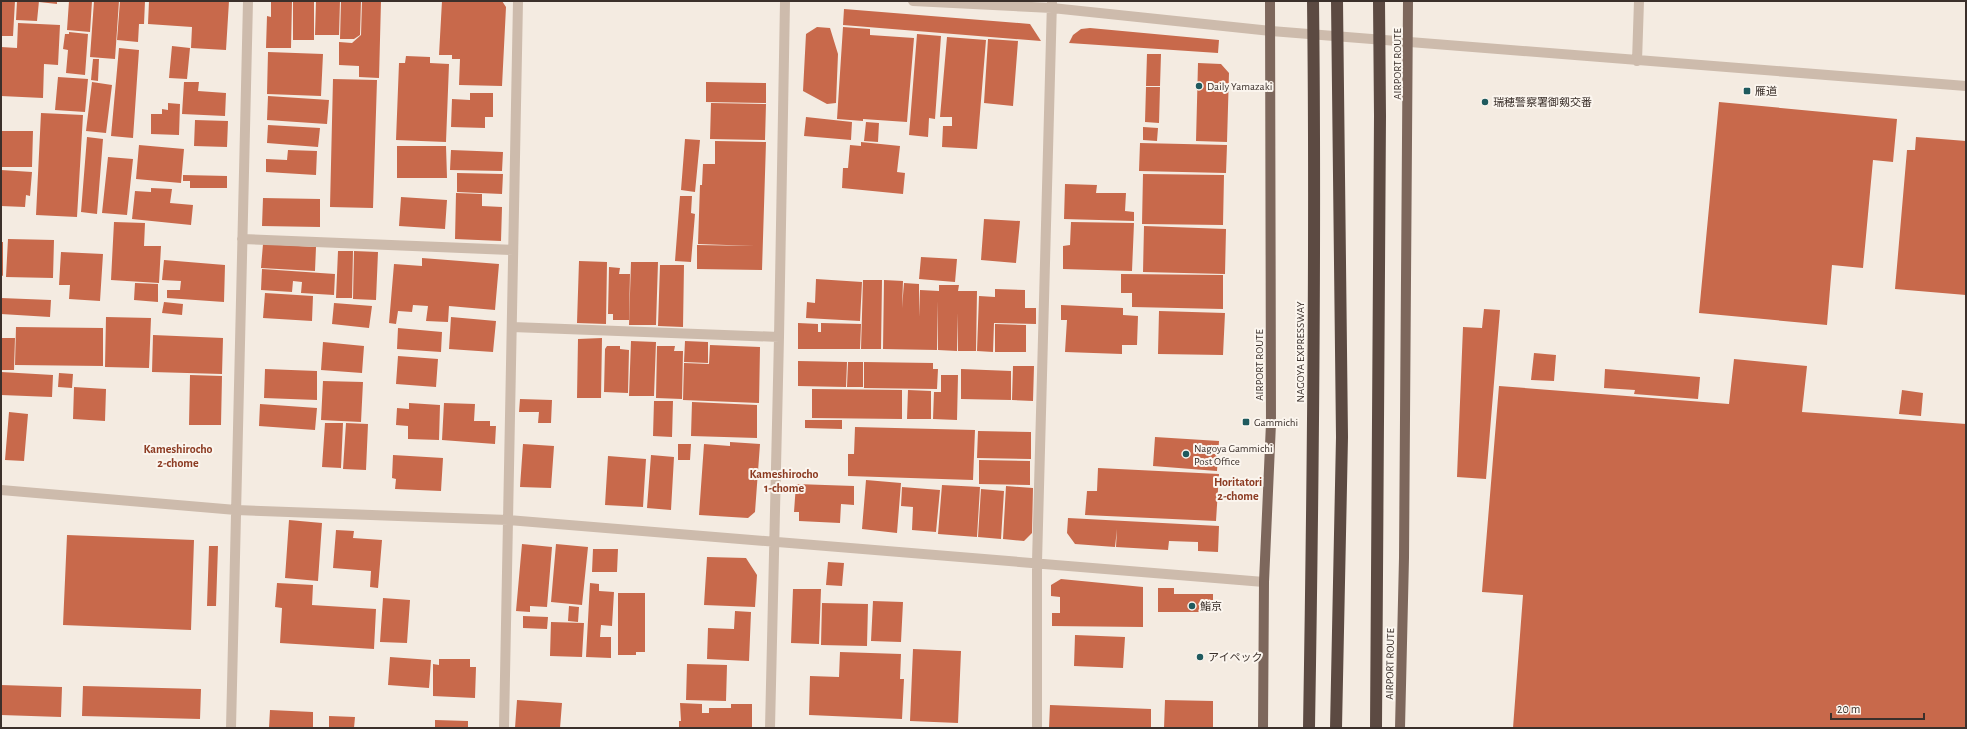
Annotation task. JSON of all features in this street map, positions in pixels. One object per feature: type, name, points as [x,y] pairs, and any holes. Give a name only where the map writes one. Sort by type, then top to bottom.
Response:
[{"type":"highway","name":"NAGOYA EXPRESSWAY","points":[[1309,728],[1313,523],[1313,1]]},
{"type":"highway","points":[[1336,728],[1342,437],[1337,1]]},
{"type":"highway","points":[[1376,728],[1380,116],[1379,1]]},
{"type":"main road","name":"AIRPORT ROUTE","points":[[1263,728],[1264,582],[1271,423],[1270,1]]},
{"type":"main road","name":"AIRPORT ROUTE","points":[[1400,728],[1409,41],[1408,1]]},
{"type":"street","points":[[231,728],[248,1]]},
{"type":"street","points":[[504,728],[518,1]]},
{"type":"street","points":[[770,728],[780,337],[785,1]]},
{"type":"street","points":[[912,1],[1052,5],[1271,31],[1966,86]]},
{"type":"street","points":[[1637,61],[1639,1]]},
{"type":"street","points":[[1037,728],[1037,562],[1052,5]]},
{"type":"street","points":[[242,239],[513,250]]},
{"type":"street","points":[[512,327],[780,337]]},
{"type":"street","points":[[1,490],[236,510],[508,520],[1037,562],[1264,582]]},
{"type":"building","points":[[1,1],[15,1],[13,36],[1,36]]},
{"type":"building","points":[[17,1],[39,1],[37,21],[16,20]]},
{"type":"building","points":[[57,1],[57,4],[39,2]]},
{"type":"building","points":[[69,1],[92,1],[90,32],[67,30]]},
{"type":"building","points":[[94,1],[119,1],[115,59],[90,57]]},
{"type":"building","points":[[120,1],[145,1],[144,24],[139,24],[138,42],[117,40]]},
{"type":"building","points":[[149,1],[229,1],[226,50],[191,48],[192,27],[148,24]]},
{"type":"building","points":[[271,1],[292,1],[291,48],[266,48],[267,16],[271,17]]},
{"type":"building","points":[[293,1],[314,1],[314,40],[293,40]]},
{"type":"building","points":[[316,1],[340,1],[339,35],[315,35]]},
{"type":"building","points":[[341,1],[361,1],[360,35],[354,39],[340,39]]},
{"type":"building","points":[[362,1],[381,1],[379,78],[359,77],[359,66],[339,65],[339,42],[352,43],[361,35]]},
{"type":"building","points":[[442,1],[502,1],[506,7],[502,86],[459,85],[460,59],[452,59],[452,55],[439,55]]},
{"type":"building","points":[[844,9],[1030,24],[1041,41],[843,25]]},
{"type":"building","points":[[18,23],[60,25],[58,65],[44,64],[43,98],[1,96],[1,47],[17,48]]},
{"type":"building","points":[[817,27],[830,28],[838,54],[836,103],[827,104],[803,91],[806,34]]},
{"type":"building","points":[[843,27],[870,29],[870,35],[914,38],[907,122],[837,119]]},
{"type":"building","points":[[1090,28],[1219,40],[1218,53],[1069,43],[1073,35],[1081,29]]},
{"type":"building","points":[[69,32],[88,34],[85,75],[66,73],[68,50],[63,49],[65,34],[69,34]]},
{"type":"building","points":[[917,34],[941,36],[935,119],[929,118],[928,137],[909,135]]},
{"type":"building","points":[[947,37],[986,40],[977,149],[942,147],[943,126],[952,126],[952,117],[940,117]]},
{"type":"building","points":[[988,39],[1018,41],[1013,106],[984,103]]},
{"type":"building","points":[[172,46],[190,48],[187,79],[169,78]]},
{"type":"building","points":[[119,48],[139,50],[133,138],[111,136]]},
{"type":"building","points":[[268,52],[323,54],[321,96],[267,94]]},
{"type":"building","points":[[1147,54],[1161,54],[1160,86],[1146,86]]},
{"type":"building","points":[[406,56],[430,57],[430,63],[449,64],[446,142],[396,140],[399,63],[405,63]]},
{"type":"building","points":[[93,59],[99,59],[98,81],[91,80]]},
{"type":"building","points":[[1198,63],[1221,64],[1229,73],[1227,142],[1196,141]]},
{"type":"building","points":[[58,77],[88,79],[85,112],[55,110]]},
{"type":"building","points":[[333,79],[377,80],[373,208],[330,207]]},
{"type":"building","points":[[92,82],[112,85],[106,133],[86,131]]},
{"type":"building","points":[[184,82],[199,82],[198,91],[226,93],[225,116],[182,114]]},
{"type":"building","points":[[706,82],[766,83],[766,103],[706,102]]},
{"type":"building","points":[[1146,87],[1160,87],[1159,123],[1145,122]]},
{"type":"building","points":[[470,93],[493,93],[493,117],[485,117],[485,128],[451,127],[452,99],[470,100]]},
{"type":"building","points":[[268,96],[329,100],[327,124],[267,120]]},
{"type":"building","points":[[1719,102],[1897,119],[1893,162],[1873,160],[1863,268],[1832,265],[1827,325],[1699,313]]},
{"type":"building","points":[[168,103],[180,104],[179,135],[151,134],[151,114],[162,114],[162,109],[168,110]]},
{"type":"building","points":[[711,103],[766,104],[765,140],[710,139]]},
{"type":"building","points":[[41,113],[83,115],[77,217],[36,215]]},
{"type":"building","points":[[806,117],[852,122],[851,140],[804,136]]},
{"type":"building","points":[[195,120],[228,121],[227,147],[194,146]]},
{"type":"building","points":[[866,122],[879,123],[878,142],[864,141]]},
{"type":"building","points":[[268,125],[320,128],[318,147],[267,143]]},
{"type":"building","points":[[1143,127],[1158,128],[1157,141],[1143,140]]},
{"type":"building","points":[[1,131],[33,131],[32,167],[1,167]]},
{"type":"building","points":[[87,137],[103,139],[97,214],[81,212]]},
{"type":"building","points":[[1916,137],[1966,141],[1966,295],[1895,289],[1907,150],[1915,150]]},
{"type":"building","points":[[685,139],[700,140],[695,192],[681,190]]},
{"type":"building","points":[[715,141],[766,142],[762,270],[697,269],[697,245],[755,246],[698,244],[700,185],[702,185],[703,164],[715,164]]},
{"type":"building","points":[[861,142],[900,146],[897,172],[905,173],[903,194],[842,188],[843,168],[848,168],[850,145],[861,146]]},
{"type":"building","points":[[1140,143],[1227,145],[1226,173],[1139,171]]},
{"type":"building","points":[[139,145],[184,149],[181,183],[136,179]]},
{"type":"building","points":[[397,146],[446,146],[447,178],[397,178]]},
{"type":"building","points":[[288,150],[317,151],[316,175],[266,172],[266,159],[287,160]]},
{"type":"building","points":[[451,150],[503,152],[502,171],[450,170]]},
{"type":"building","points":[[108,157],[133,159],[127,215],[102,213]]},
{"type":"building","points":[[1,170],[32,172],[30,196],[26,195],[25,207],[1,206]]},
{"type":"building","points":[[457,173],[503,174],[502,194],[457,192]]},
{"type":"building","points":[[1143,174],[1224,175],[1223,225],[1142,224]]},
{"type":"building","points":[[183,175],[227,176],[227,188],[190,188],[190,181],[183,181]]},
{"type":"building","points":[[1065,184],[1097,185],[1096,193],[1126,193],[1125,211],[1134,212],[1134,221],[1064,219]]},
{"type":"building","points":[[151,188],[172,189],[170,203],[193,205],[191,225],[132,219],[135,191],[151,192]]},
{"type":"building","points":[[456,193],[482,194],[482,206],[502,207],[501,241],[455,239]]},
{"type":"building","points":[[680,196],[692,196],[691,213],[695,214],[691,262],[675,261]]},
{"type":"building","points":[[401,197],[447,200],[445,229],[399,226]]},
{"type":"building","points":[[263,198],[320,199],[320,227],[262,226]]},
{"type":"building","points":[[984,219],[1020,221],[1016,263],[981,260]]},
{"type":"building","points":[[114,222],[145,223],[144,246],[161,246],[159,283],[111,280]]},
{"type":"building","points":[[1071,222],[1134,223],[1132,271],[1063,269],[1063,246],[1070,245]]},
{"type":"building","points":[[1144,226],[1226,229],[1225,274],[1143,272]]},
{"type":"building","points":[[8,239],[54,240],[53,278],[6,277]]},
{"type":"building","points":[[1,242],[3,242],[3,276],[1,275]]},
{"type":"building","points":[[263,244],[316,247],[315,271],[261,268]]},
{"type":"building","points":[[338,251],[353,251],[352,298],[336,298]]},
{"type":"building","points":[[354,251],[378,252],[376,300],[353,299]]},
{"type":"building","points":[[61,252],[103,254],[100,301],[69,299],[70,285],[59,285]]},
{"type":"building","points":[[921,257],[957,259],[955,282],[919,279]]},
{"type":"building","points":[[422,258],[499,264],[495,310],[449,306],[448,322],[426,321],[428,306],[413,305],[412,312],[398,311],[396,324],[389,323],[394,264],[422,266]]},
{"type":"building","points":[[164,260],[225,265],[224,302],[167,298],[167,290],[180,290],[181,281],[162,280]]},
{"type":"building","points":[[579,261],[607,262],[606,324],[577,323]]},
{"type":"building","points":[[631,262],[658,262],[656,325],[629,325]]},
{"type":"building","points":[[660,265],[684,265],[683,327],[658,326]]},
{"type":"building","points":[[609,267],[620,268],[619,274],[630,274],[629,320],[613,320],[613,314],[608,314]]},
{"type":"building","points":[[262,269],[335,274],[334,295],[301,293],[302,282],[293,281],[292,292],[261,290]]},
{"type":"building","points":[[1121,274],[1223,275],[1223,309],[1132,307],[1132,293],[1121,293]]},
{"type":"building","points":[[816,279],[862,282],[860,321],[806,318],[807,302],[815,303]]},
{"type":"building","points":[[863,280],[882,280],[881,349],[861,349]]},
{"type":"building","points":[[884,280],[903,281],[902,308],[904,283],[919,284],[919,317],[920,290],[939,291],[939,285],[959,285],[958,291],[977,291],[976,351],[958,351],[958,313],[957,351],[938,350],[938,301],[937,350],[883,349]]},
{"type":"building","points":[[135,283],[158,284],[158,302],[134,300]]},
{"type":"building","points":[[995,289],[1025,290],[1025,308],[1036,308],[1036,324],[994,323],[993,352],[977,351],[979,296],[995,297]]},
{"type":"building","points":[[265,293],[313,296],[312,321],[263,318]]},
{"type":"building","points":[[1,298],[51,300],[50,317],[1,314]]},
{"type":"building","points":[[164,302],[183,304],[182,315],[162,313]]},
{"type":"building","points":[[334,303],[372,306],[369,328],[332,324]]},
{"type":"building","points":[[1061,305],[1123,308],[1123,315],[1138,316],[1137,345],[1122,345],[1122,354],[1065,352],[1067,320],[1061,320]]},
{"type":"building","points":[[1484,309],[1500,310],[1486,479],[1457,477],[1463,327],[1482,328]]},
{"type":"building","points":[[1159,311],[1225,313],[1223,355],[1158,354]]},
{"type":"building","points":[[106,317],[151,318],[149,368],[105,367]]},
{"type":"building","points":[[451,317],[496,321],[493,352],[449,349]]},
{"type":"building","points":[[798,323],[818,324],[818,332],[821,332],[821,323],[861,324],[860,349],[798,349]]},
{"type":"building","points":[[995,324],[1026,325],[1026,352],[995,352]]},
{"type":"building","points":[[16,327],[103,328],[103,366],[15,365]]},
{"type":"building","points":[[398,328],[442,332],[441,352],[397,349]]},
{"type":"building","points":[[153,335],[223,338],[222,374],[152,372]]},
{"type":"building","points":[[1,338],[15,338],[14,370],[1,370]]},
{"type":"building","points":[[602,338],[601,398],[577,398],[578,339]]},
{"type":"building","points":[[631,341],[656,342],[654,396],[629,396]]},
{"type":"building","points":[[685,341],[708,342],[708,363],[684,362]]},
{"type":"building","points":[[323,342],[364,346],[362,373],[321,370]]},
{"type":"building","points":[[710,345],[760,347],[759,403],[683,400],[684,363],[709,364]]},
{"type":"building","points":[[607,346],[620,346],[620,349],[629,350],[628,393],[604,392],[605,349]]},
{"type":"building","points":[[657,346],[675,346],[674,351],[683,351],[682,399],[656,398]]},
{"type":"building","points":[[1534,353],[1556,355],[1554,381],[1531,380]]},
{"type":"building","points":[[398,356],[438,359],[436,387],[396,384]]},
{"type":"building","points":[[1734,359],[1807,366],[1802,412],[1966,424],[1966,728],[1513,728],[1523,595],[1482,592],[1499,386],[1729,404]]},
{"type":"building","points":[[798,361],[847,362],[846,387],[798,386]]},
{"type":"building","points":[[848,362],[863,362],[863,387],[847,387]]},
{"type":"building","points":[[864,362],[933,363],[933,369],[938,369],[937,389],[864,388]]},
{"type":"building","points":[[1013,366],[1034,366],[1033,401],[1012,400]]},
{"type":"building","points":[[265,369],[317,371],[317,400],[264,398]]},
{"type":"building","points":[[961,369],[1011,371],[1011,400],[961,399]]},
{"type":"building","points":[[1605,369],[1700,377],[1698,399],[1634,394],[1635,390],[1604,388]]},
{"type":"building","points":[[1,372],[53,375],[52,397],[1,395]]},
{"type":"building","points":[[59,373],[73,374],[72,388],[58,387]]},
{"type":"building","points":[[190,375],[222,376],[221,425],[189,425]]},
{"type":"building","points":[[941,375],[958,375],[957,420],[933,419],[934,392],[941,392]]},
{"type":"building","points":[[323,381],[363,382],[361,422],[321,420]]},
{"type":"building","points":[[74,387],[106,389],[105,421],[73,419]]},
{"type":"building","points":[[812,389],[902,390],[902,419],[812,418]]},
{"type":"building","points":[[908,390],[931,391],[931,419],[907,419]]},
{"type":"building","points":[[1902,390],[1923,393],[1921,416],[1899,414]]},
{"type":"building","points":[[520,399],[552,400],[551,423],[538,423],[539,412],[519,412]]},
{"type":"building","points":[[654,401],[673,401],[672,437],[653,436]]},
{"type":"building","points":[[692,402],[757,405],[757,438],[691,436]]},
{"type":"building","points":[[409,403],[440,405],[439,440],[408,439],[408,426],[396,425],[397,408],[409,409]]},
{"type":"building","points":[[444,403],[475,404],[474,421],[490,421],[490,426],[496,426],[495,444],[442,440]]},
{"type":"building","points":[[260,404],[317,408],[315,430],[259,426]]},
{"type":"building","points":[[9,412],[28,414],[24,461],[5,460]]},
{"type":"building","points":[[805,420],[842,420],[842,429],[805,428]]},
{"type":"building","points":[[325,423],[343,423],[341,468],[322,467]]},
{"type":"building","points":[[346,423],[368,424],[366,470],[343,469]]},
{"type":"building","points":[[855,427],[975,430],[973,480],[848,476],[848,454],[854,454]]},
{"type":"building","points":[[978,431],[1031,432],[1031,459],[977,458]]},
{"type":"building","points":[[1155,437],[1219,441],[1217,471],[1153,466]]},
{"type":"building","points":[[730,442],[760,444],[755,512],[748,518],[699,515],[704,444],[730,446]]},
{"type":"building","points":[[523,444],[554,446],[551,488],[520,487]]},
{"type":"building","points":[[678,444],[691,444],[690,460],[678,460]]},
{"type":"building","points":[[393,455],[443,458],[441,491],[395,489],[396,479],[392,478]]},
{"type":"building","points":[[651,455],[674,457],[671,510],[647,508]]},
{"type":"building","points":[[608,456],[646,459],[643,507],[605,505]]},
{"type":"building","points":[[979,460],[1030,461],[1030,485],[979,484]]},
{"type":"building","points":[[1098,468],[1219,474],[1216,521],[1085,515],[1087,491],[1097,491]]},
{"type":"building","points":[[866,480],[901,483],[897,533],[862,529]]},
{"type":"building","points":[[796,484],[854,486],[854,505],[841,504],[840,523],[799,521],[799,512],[794,512]]},
{"type":"building","points":[[942,485],[980,487],[977,537],[938,534]]},
{"type":"building","points":[[1006,486],[1033,488],[1032,533],[1024,541],[1003,539]]},
{"type":"building","points":[[902,487],[940,490],[936,532],[912,530],[913,507],[901,506]]},
{"type":"building","points":[[981,489],[1004,491],[1001,539],[978,537]]},
{"type":"building","points":[[1068,518],[1219,526],[1218,552],[1198,551],[1198,542],[1169,541],[1168,550],[1116,547],[1117,529],[1115,547],[1075,544],[1067,533]]},
{"type":"building","points":[[289,520],[322,523],[318,581],[285,578]]},
{"type":"building","points":[[336,530],[354,531],[353,538],[382,540],[378,588],[370,587],[371,571],[333,568]]},
{"type":"building","points":[[67,535],[194,540],[191,630],[63,625]]},
{"type":"building","points":[[522,544],[552,547],[547,607],[530,606],[530,612],[516,611]]},
{"type":"building","points":[[556,544],[588,547],[582,605],[551,602]]},
{"type":"building","points":[[209,546],[218,546],[216,606],[207,606]]},
{"type":"building","points":[[593,549],[618,549],[617,572],[592,572]]},
{"type":"building","points":[[707,557],[746,558],[757,575],[755,607],[704,605]]},
{"type":"building","points":[[828,562],[844,563],[842,586],[826,585]]},
{"type":"building","points":[[1061,579],[1143,587],[1143,627],[1052,626],[1052,613],[1060,613],[1060,597],[1051,596],[1051,585]]},
{"type":"building","points":[[277,583],[313,585],[312,605],[376,609],[374,649],[280,643],[282,608],[275,607]]},
{"type":"building","points":[[590,583],[599,584],[599,591],[614,592],[612,626],[601,625],[600,637],[611,637],[611,658],[586,657]]},
{"type":"building","points":[[1158,588],[1174,588],[1174,594],[1213,594],[1213,612],[1158,612]]},
{"type":"building","points":[[793,589],[821,589],[819,644],[791,643]]},
{"type":"building","points":[[618,593],[645,593],[645,652],[636,652],[636,655],[618,655]]},
{"type":"building","points":[[383,598],[410,600],[407,643],[380,642]]},
{"type":"building","points":[[873,601],[903,602],[901,642],[871,641]]},
{"type":"building","points":[[822,603],[868,604],[867,646],[821,645]]},
{"type":"building","points":[[569,606],[579,607],[578,622],[568,621]]},
{"type":"building","points":[[735,611],[751,612],[749,661],[707,659],[708,628],[734,629]]},
{"type":"building","points":[[523,616],[548,617],[547,629],[523,628]]},
{"type":"building","points":[[551,622],[584,623],[582,657],[550,656]]},
{"type":"building","points":[[1075,635],[1125,637],[1123,668],[1074,666]]},
{"type":"building","points":[[913,649],[961,651],[958,723],[910,721]]},
{"type":"building","points":[[840,652],[901,654],[900,679],[904,679],[902,719],[809,715],[810,676],[839,677]]},
{"type":"building","points":[[390,657],[431,660],[429,688],[388,685]]},
{"type":"building","points":[[439,659],[470,659],[470,667],[476,667],[475,698],[433,696],[433,664],[439,665]]},
{"type":"building","points":[[687,664],[727,665],[726,701],[686,700]]},
{"type":"building","points":[[1,685],[62,687],[61,717],[1,715]]},
{"type":"building","points":[[83,686],[201,689],[200,719],[82,716]]},
{"type":"building","points":[[517,700],[562,703],[560,728],[515,728]]},
{"type":"building","points":[[1165,700],[1213,701],[1213,728],[1164,728]]},
{"type":"building","points":[[680,703],[702,704],[702,713],[709,713],[709,708],[731,708],[731,704],[752,704],[752,728],[679,728],[679,721],[681,721]]},
{"type":"building","points":[[1050,705],[1151,709],[1151,728],[1049,728]]},
{"type":"building","points":[[270,710],[313,712],[313,728],[269,728]]},
{"type":"building","points":[[329,716],[355,717],[354,728],[329,728]]},
{"type":"building","points":[[435,720],[468,721],[468,728],[435,728]]},
{"type":"place","name":"Daily Yamazaki","points":[[1199,86]]},
{"type":"place","name":"雁道","points":[[1747,91]]},
{"type":"place","name":"瑞穂警察署御剱交番","points":[[1485,102]]},
{"type":"place","name":"Gammichi","points":[[1246,422]]},
{"type":"place","name":"Nagoya Gammichi Post Office","points":[[1186,454]]},
{"type":"place","name":"鮨京","points":[[1192,606]]},
{"type":"place","name":"アイペック","points":[[1200,657]]},
{"type":"district","name":"Kameshirocho 2-chome","points":[[178,456]]},
{"type":"district","name":"Kameshirocho 1-chome","points":[[784,481]]},
{"type":"district","name":"Horitatori 2-chome","points":[[1238,489]]}]
